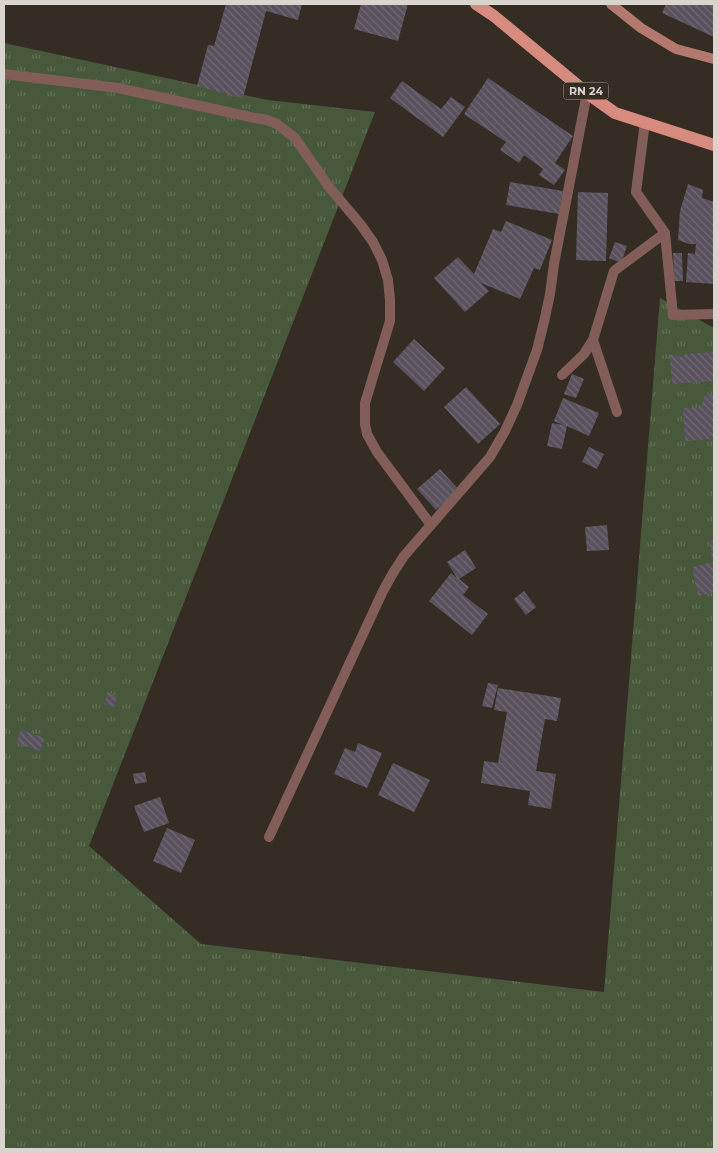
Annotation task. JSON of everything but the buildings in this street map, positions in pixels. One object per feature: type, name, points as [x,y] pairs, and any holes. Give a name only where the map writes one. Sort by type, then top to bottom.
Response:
[{"type":"main road","name":"RN 24","points":[[476,4],[494,16],[615,113],[714,145]]},
{"type":"main road","points":[[611,4],[641,28],[676,49],[714,59]]},
{"type":"street","points":[[4,74],[118,88],[261,119],[277,124],[295,138],[330,188],[361,225],[382,260],[388,280],[390,321],[365,403],[365,424],[367,434],[377,452],[432,525]]},
{"type":"street","points":[[269,837],[393,573],[417,540],[490,457],[505,432],[517,405],[528,378],[544,322],[588,93]]},
{"type":"street","points":[[645,122],[636,192],[665,233],[673,315],[714,314]]},
{"type":"street","points":[[562,375],[584,354],[593,340],[614,271],[665,233]]},
{"type":"street","points":[[593,340],[617,412]]},
{"type":"green space","points":[[4,43],[268,100],[375,112],[89,846],[201,944],[604,992],[660,298],[714,328],[714,1149],[4,1149]]}]
